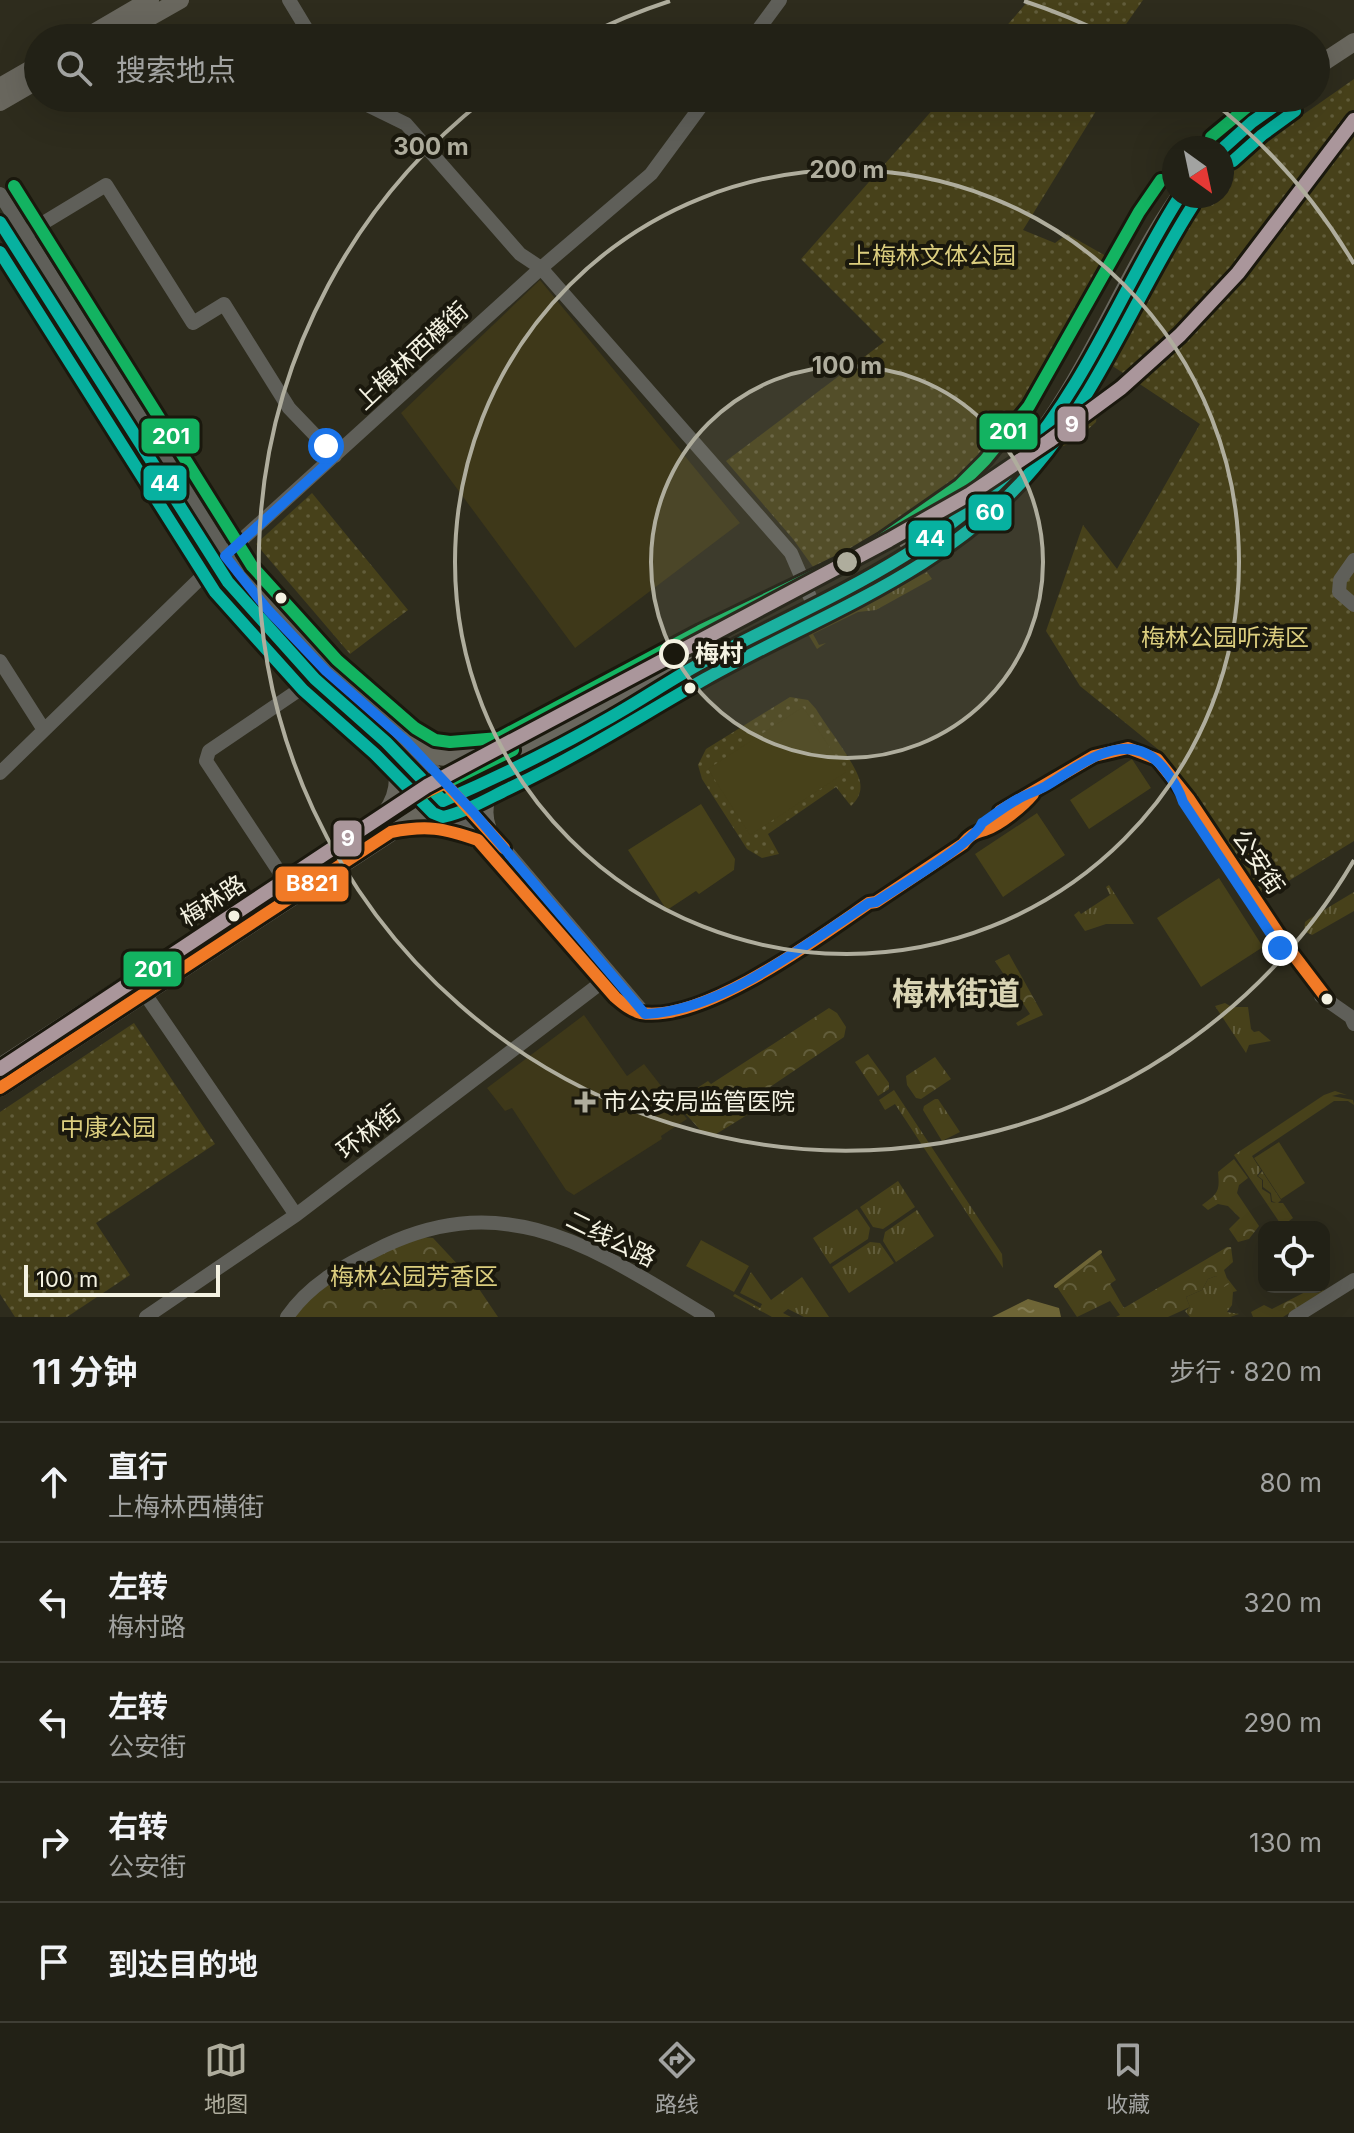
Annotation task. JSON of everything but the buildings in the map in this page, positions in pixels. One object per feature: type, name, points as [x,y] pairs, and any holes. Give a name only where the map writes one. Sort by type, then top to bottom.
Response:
[{"type":"main road","points":[[109,24],[150,0]]},
{"type":"main road","points":[[138,24],[180,0]]},
{"type":"main road","points":[[1330,58],[1354,42]]},
{"type":"main road","points":[[1330,70],[1354,55]]},
{"type":"main road","points":[[0,87],[24,73]]},
{"type":"main road","points":[[0,102],[24,88]]},
{"type":"main road","points":[[1219,136],[1248,112]]},
{"type":"main road","points":[[1234,138],[1266,112]]},
{"type":"main road","name":"梅林路","points":[[506,762],[708,645],[810,597],[892,553],[969,498],[997,471],[1032,429],[1060,387],[1162,207]]},
{"type":"main road","name":"梅林路","points":[[0,1067],[286,882],[387,825],[506,762],[629,707],[709,659],[876,576],[921,548],[967,514],[1012,470],[1050,421],[1172,208]]},
{"type":"main road","points":[[386,742],[397,766],[398,784],[397,798],[387,825],[421,826],[483,835],[486,800],[506,762],[439,757],[421,752],[406,741]]},
{"type":"main road","name":"梅林路","points":[[0,1088],[145,994],[387,825]]},
{"type":"street","points":[[289,0],[304,24]]},
{"type":"street","points":[[762,24],[780,0]]},
{"type":"street","points":[[382,112],[406,124],[520,254],[541,268],[791,553],[810,597]]},
{"type":"street","name":"上梅林西横街","points":[[0,773],[220,560],[541,268],[651,174],[697,112]]},
{"type":"street","points":[[25,234],[106,185],[193,323],[224,304],[289,408],[335,456]]},
{"type":"street","points":[[0,194],[220,560]]},
{"type":"street","points":[[0,222],[220,560],[268,610],[320,675],[386,742],[444,793],[483,835],[607,978]]},
{"type":"street","points":[[1354,560],[1340,580],[1339,592],[1354,605]]},
{"type":"street","points":[[0,661],[44,730]]},
{"type":"street","points":[[320,675],[406,741],[444,793]]},
{"type":"street","points":[[286,882],[206,761],[209,751],[320,675]]},
{"type":"street","name":"公安街","points":[[607,978],[645,1014],[679,1011],[740,986],[869,903],[872,896],[959,838],[974,832],[1019,798],[1033,794],[1094,756],[1128,748],[1157,759],[1280,948],[1317,994],[1353,1020]]},
{"type":"street","name":"环林街","points":[[146,1317],[296,1215],[607,978]]},
{"type":"street","points":[[145,994],[296,1215]]},
{"type":"street","name":"二线公路","points":[[287,1317],[304,1297],[332,1273],[385,1245],[439,1228],[503,1222],[540,1229],[604,1254],[708,1317]]},
{"type":"street","points":[[1295,1317],[1354,1280]]},
{"type":"shaded area","points":[[540,280],[740,523],[575,648],[401,413]]},
{"type":"shaded area","name":"市公安局监管医院","points":[[584,1015],[627,1076],[644,1064],[687,1119],[661,1136],[662,1139],[574,1195],[566,1190],[512,1108],[505,1111],[487,1088]]},
{"type":"green space","points":[[1029,0],[1143,0],[1126,24],[1008,24]]},
{"type":"green space","name":"梅林公园听涛区","points":[[1354,79],[1354,841],[1264,896],[1165,755],[1080,686],[1046,631],[1083,525],[1117,569],[1200,424],[1111,365],[1164,262],[1200,208],[1234,208],[1234,171],[1274,135],[1307,112],[1330,112],[1330,96]]},
{"type":"green space","name":"上梅林文体公园","points":[[931,112],[1095,112],[1023,230],[1055,243],[1067,234],[1106,256],[1022,400],[960,479],[912,517],[816,571],[793,539],[726,461],[884,342],[801,259]]},
{"type":"green space","points":[[1094,380],[1099,394],[1096,422],[1070,443],[1051,447]]},
{"type":"green space","points":[[312,493],[408,610],[350,654],[256,544]]},
{"type":"green space","points":[[927,572],[932,579],[876,610],[858,612],[813,634],[819,645],[826,643],[817,649],[808,634]]},
{"type":"green space","points":[[790,697],[808,700],[816,709],[858,775],[860,792],[851,806],[836,787],[768,834],[779,854],[762,858],[747,849],[702,779],[698,765],[706,749]]},
{"type":"green space","points":[[803,707],[846,772],[750,835],[708,769]]},
{"type":"green space","points":[[1132,759],[1151,788],[1089,829],[1070,800]]},
{"type":"green space","points":[[701,804],[735,859],[734,870],[699,894],[696,891],[664,912],[666,909],[628,850]]},
{"type":"green space","points":[[1037,813],[1065,855],[1003,897],[975,854]]},
{"type":"green space","points":[[1219,878],[1263,947],[1201,987],[1157,918]]},
{"type":"green space","points":[[1109,885],[1134,924],[1106,924],[1085,931],[1074,915],[1079,911],[1081,914],[1110,895],[1106,887]]},
{"type":"green space","points":[[1354,892],[1354,911],[1312,935],[1304,931],[1305,922]]},
{"type":"green space","points":[[1009,954],[1043,1015],[1018,1026],[1016,1023],[1030,1014],[995,961]]},
{"type":"green space","points":[[1225,1003],[1232,1007],[1248,1007],[1251,1029],[1259,1031],[1271,1041],[1249,1045],[1246,1053],[1215,1006]]},
{"type":"green space","points":[[829,1008],[837,1013],[846,1027],[844,1037],[770,1087],[776,1097],[713,1136],[703,1133],[670,1097],[678,1091],[688,1094],[708,1081],[711,1084]]},
{"type":"green space","name":"中康公园","points":[[134,1023],[215,1144],[96,1223],[130,1275],[67,1317],[15,1317],[0,1294],[0,1112]]},
{"type":"green space","points":[[868,1054],[889,1083],[889,1089],[878,1096],[855,1062]]},
{"type":"green space","points":[[935,1057],[951,1079],[921,1099],[916,1098],[907,1085],[906,1076]]},
{"type":"green space","points":[[894,1090],[1002,1254],[1003,1268],[895,1104],[885,1110],[879,1100]]},
{"type":"green space","points":[[1335,1091],[1347,1095],[1332,1096],[1353,1100],[1354,1105],[1348,1101],[1334,1101],[1252,1156],[1261,1170],[1257,1176],[1262,1180],[1262,1189],[1270,1194],[1271,1202],[1276,1203],[1272,1201],[1271,1193],[1263,1187],[1263,1180],[1258,1176],[1262,1171],[1281,1200],[1278,1203],[1283,1203],[1293,1218],[1279,1221],[1234,1155],[1324,1095]]},
{"type":"green space","points":[[935,1099],[960,1132],[942,1141],[923,1110]]},
{"type":"green space","points":[[1279,1142],[1305,1183],[1281,1199],[1254,1158]]},
{"type":"green space","points":[[1234,1159],[1248,1178],[1239,1185],[1237,1193],[1258,1224],[1249,1239],[1238,1242],[1229,1229],[1240,1218],[1228,1206],[1218,1204],[1208,1210],[1202,1205],[1217,1192],[1218,1172]]},
{"type":"green space","points":[[898,1181],[915,1207],[883,1229],[873,1227],[860,1207]]},
{"type":"green space","points":[[857,1209],[870,1228],[868,1239],[830,1264],[813,1238]]},
{"type":"green space","points":[[917,1210],[934,1236],[896,1262],[883,1241],[885,1232]]},
{"type":"green space","name":"梅林公园芳香区","points":[[411,1236],[433,1238],[475,1283],[498,1317],[287,1317],[304,1297]]},
{"type":"green space","points":[[701,1240],[749,1266],[734,1292],[686,1266]]},
{"type":"green space","points":[[870,1242],[880,1243],[894,1263],[849,1293],[832,1267]]},
{"type":"green space","points":[[1231,1247],[1233,1262],[1224,1270],[1229,1284],[1224,1287],[1216,1276],[1208,1279],[1202,1290],[1186,1297],[1190,1307],[1168,1317],[1116,1317],[1120,1315],[1110,1301],[1077,1317],[1057,1287],[1101,1254],[1116,1280],[1110,1284],[1124,1308]]},
{"type":"green space","points":[[751,1272],[771,1300],[802,1277],[829,1317],[804,1317],[788,1309],[783,1313],[791,1317],[772,1317],[733,1296],[735,1294],[760,1308],[762,1304],[740,1293]]},
{"type":"green space","points":[[1216,1276],[1228,1284],[1227,1278],[1237,1291],[1233,1292],[1232,1305],[1227,1312],[1239,1314],[1230,1317],[1190,1317],[1185,1311],[1190,1307],[1186,1297],[1202,1290],[1208,1279]]},
{"type":"green space","points":[[1303,1293],[1322,1293],[1283,1317],[1253,1317],[1251,1312],[1264,1305],[1272,1309]]},
{"type":"water","points":[[1028,1299],[1059,1308],[1061,1317],[992,1317]]},
{"type":"waterway","points":[[1056,1286],[1100,1252]]},
{"type":"transit line","name":"201","points":[[1212,136],[1241,112]]},
{"type":"transit line","name":"44","points":[[1234,138],[1266,112]]},
{"type":"transit line","name":"60","points":[[1234,160],[1294,112]]},
{"type":"transit line","name":"9","points":[[0,1069],[427,786],[889,540],[970,494],[1049,441],[1121,388],[1180,335],[1238,273],[1354,120]]},
{"type":"transit line","name":"201","points":[[14,186],[252,566],[337,660],[415,728],[435,740],[450,742],[499,738],[700,631],[851,558],[959,486],[985,460],[1029,406],[1139,212],[1161,180]]},
{"type":"transit line","name":"44","points":[[0,222],[228,582],[315,679],[386,742],[443,801],[549,751],[705,661],[872,575],[951,524],[987,494],[1044,430],[1086,365],[1173,208]]},
{"type":"transit line","name":"60","points":[[0,252],[215,592],[303,690],[375,754],[433,813],[443,817],[460,812],[560,763],[705,679],[880,588],[962,536],[1000,504],[1058,438],[1099,373],[1191,208]]},
{"type":"transit line","name":"B821","points":[[1000,811],[1094,756],[1128,748],[1157,759],[1189,799],[1286,945],[1327,999]]},
{"type":"transit line","name":"201","points":[[0,1069],[413,799],[513,750]]},
{"type":"transit line","name":"B821","points":[[368,828],[411,799],[445,783],[504,848]]},
{"type":"transit line","name":"B821","points":[[0,1088],[391,832],[435,829],[478,840],[615,997],[637,1012],[667,1013],[727,992],[791,956],[963,844],[972,835],[1004,819],[1033,794]]},
{"type":"place","name":"梅村","points":[[674,654]]},
{"type":"place","name":"市公安局监管医院","points":[[585,1102]]},
{"type":"district","name":"梅林街道","points":[[956,994]]},
{"type":"route","points":[[326,446],[335,456],[225,556],[268,610],[326,671],[406,741],[474,813],[645,1014],[679,1011],[740,986],[963,844],[982,823],[1019,798],[1033,794],[1094,756],[1128,748],[1157,759],[1280,948]]}]
